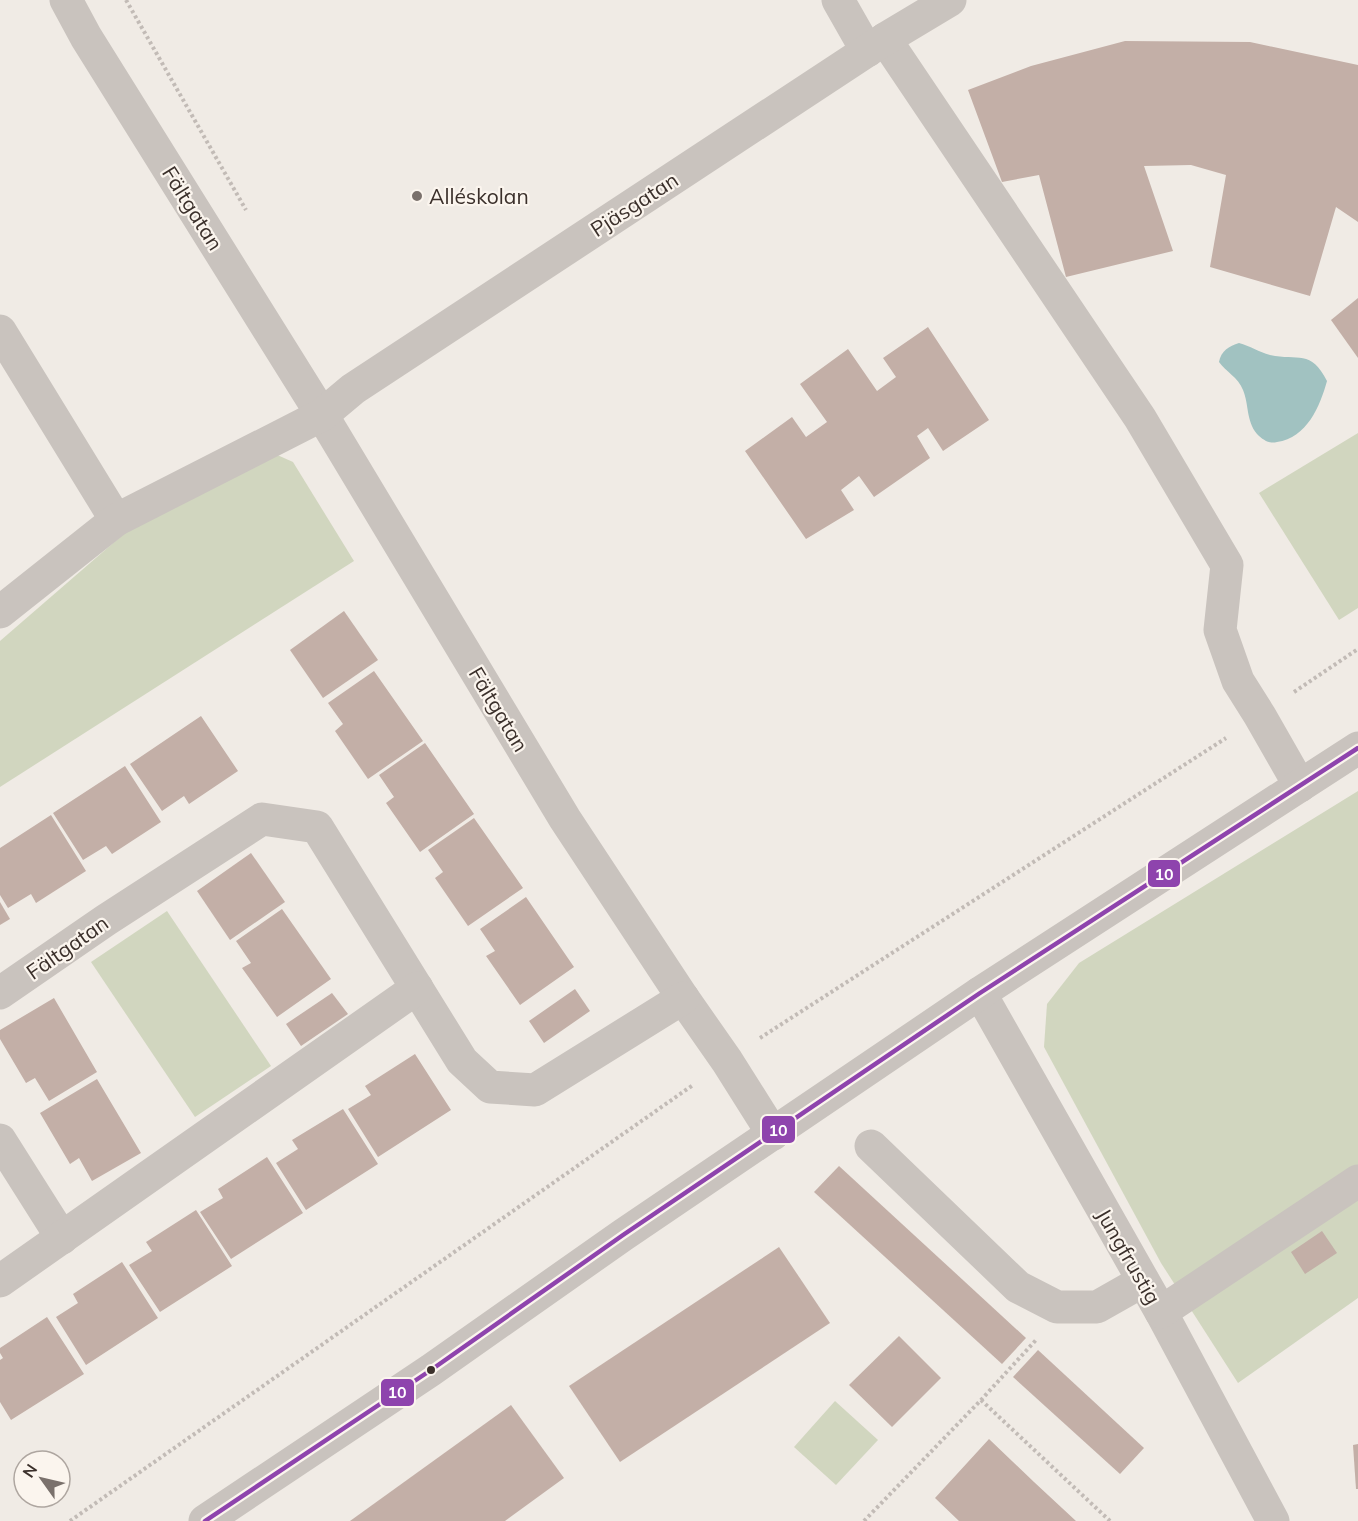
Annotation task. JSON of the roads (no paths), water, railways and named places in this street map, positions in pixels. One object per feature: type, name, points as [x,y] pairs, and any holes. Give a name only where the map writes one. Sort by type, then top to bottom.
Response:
[{"type":"street","name":"Fältgatan","points":[[66,0],[86,37],[322,415],[565,819],[727,1061],[773,1134]]},
{"type":"street","points":[[838,0],[876,45],[1140,418],[1227,566],[1220,630],[1238,681],[1300,786]]},
{"type":"street","name":"Pjäsgatan","points":[[322,415],[353,389],[876,45],[950,0]]},
{"type":"street","points":[[0,331],[116,520]]},
{"type":"street","points":[[0,612],[116,520],[322,415]]},
{"type":"street","points":[[205,1521],[431,1370],[623,1235],[980,993],[1358,748]]},
{"type":"street","name":"Fältgatan","points":[[0,993],[106,920],[262,819],[317,827],[462,1061],[490,1087],[535,1090],[683,998]]},
{"type":"street","points":[[0,1281],[417,988]]},
{"type":"street","name":"Jungfrustig","points":[[980,993],[1161,1312],[1273,1521]]},
{"type":"street","points":[[0,1140],[62,1238]]},
{"type":"street","points":[[871,1146],[1018,1287],[1058,1307],[1097,1307],[1143,1281]]},
{"type":"street","points":[[1161,1312],[1358,1181]]},
{"type":"water","points":[[1239,343],[1270,355],[1309,360],[1321,371],[1327,381],[1320,401],[1311,419],[1296,434],[1287,439],[1271,442],[1266,441],[1253,429],[1241,385],[1219,362],[1226,350]]},
{"type":"place","name":"Alléskolan","points":[[417,196]]}]
